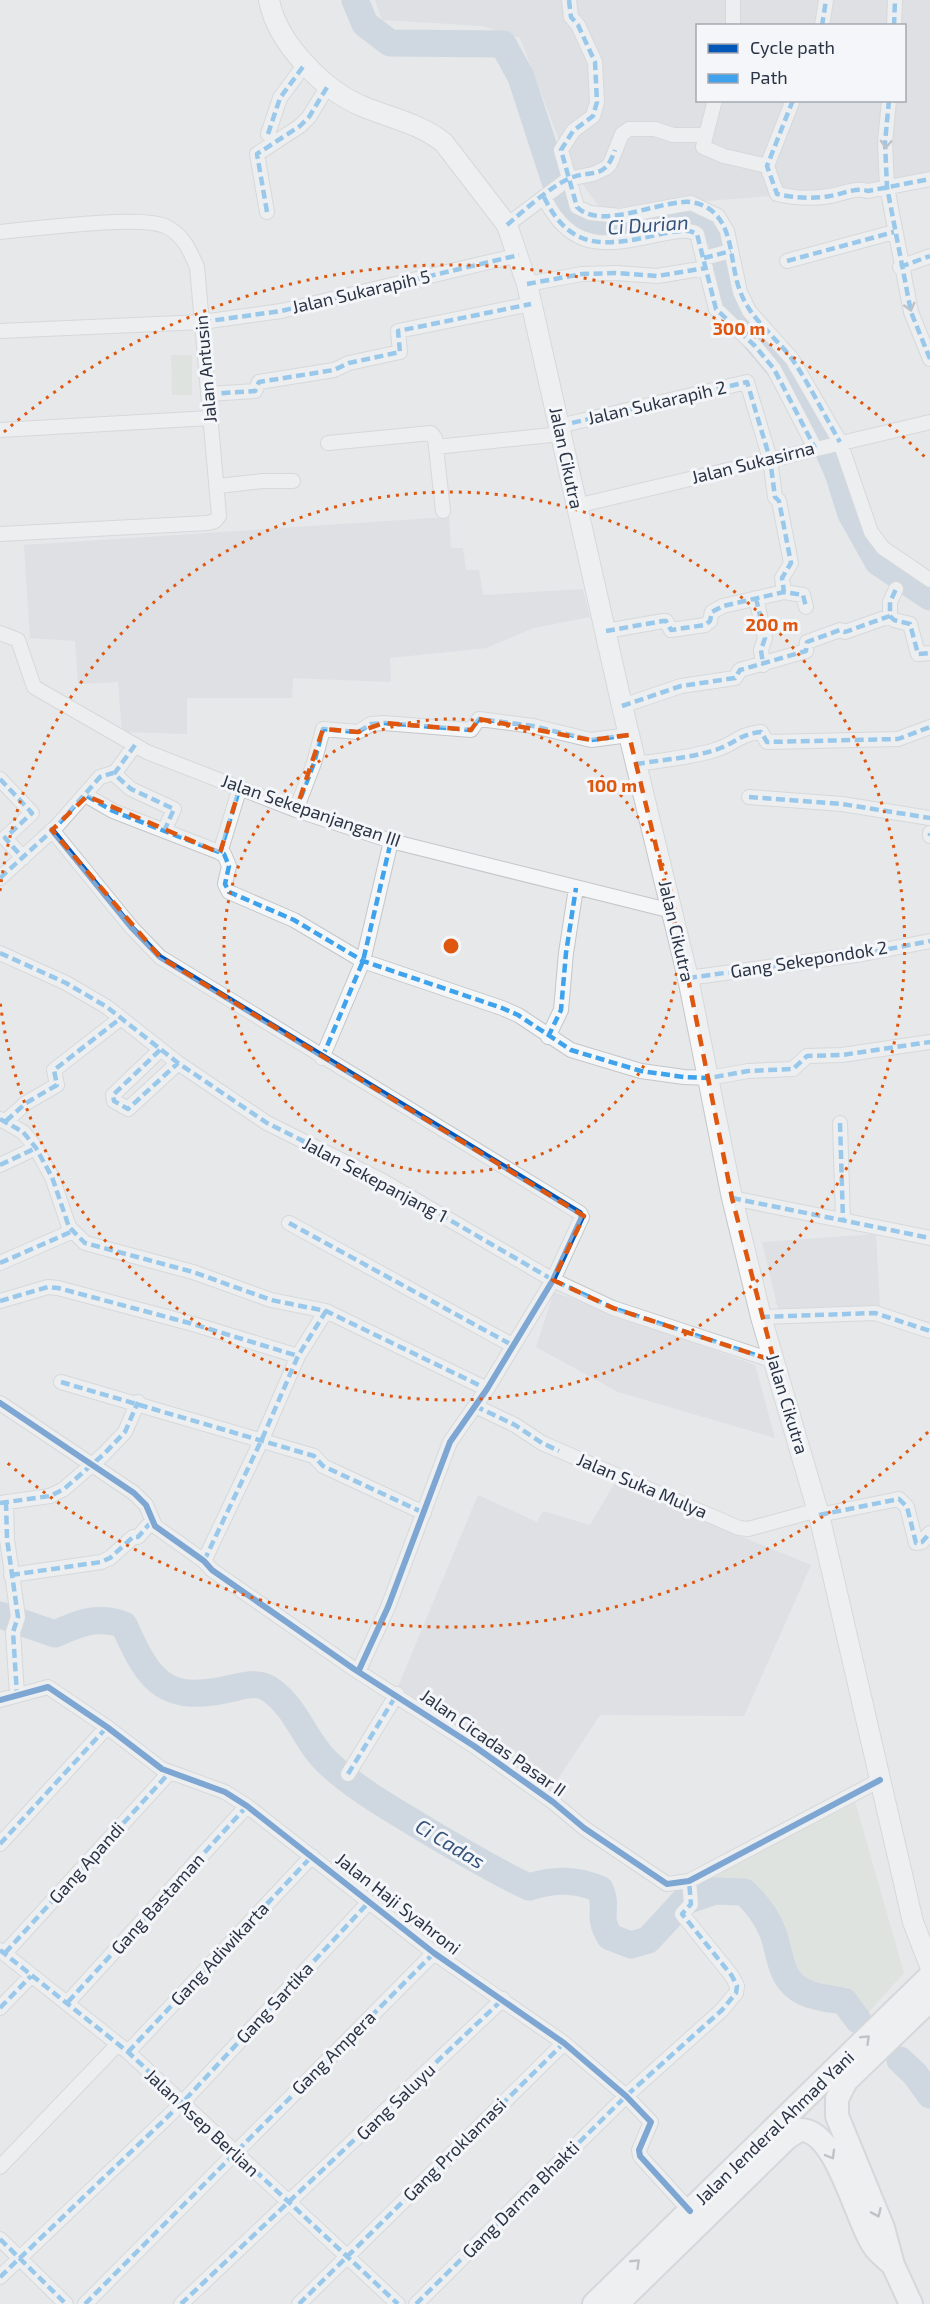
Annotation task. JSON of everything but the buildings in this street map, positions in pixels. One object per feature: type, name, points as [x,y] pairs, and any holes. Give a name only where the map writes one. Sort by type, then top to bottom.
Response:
[{"type":"main road","name":"Jalan Cikutra","points":[[269,0],[280,30],[305,64],[329,84],[362,106],[419,127],[438,138],[507,225],[519,255],[606,631],[622,706],[623,736],[636,764],[688,978],[732,1198],[761,1317],[818,1513],[914,1928],[930,1966]]},
{"type":"main road","name":"Jalan Jenderal Ahmad Yani","points":[[594,2304],[930,1976]]},
{"type":"main road","name":"Jalan Jenderal Ahmad Yani","points":[[893,2265],[883,2228],[837,2116],[837,2099],[846,2081],[930,2000]]},
{"type":"main road","name":"Jalan Jenderal Ahmad Yani","points":[[617,2304],[787,2138],[799,2130],[817,2134],[831,2152],[876,2250],[893,2265]]},
{"type":"main road","points":[[893,2265],[911,2304]]},
{"type":"street","points":[[569,0],[571,17],[578,25],[595,62],[597,102],[593,116],[573,131],[562,147],[561,153],[577,207],[590,213],[620,216],[675,204],[696,203],[720,218],[740,292],[749,311],[792,359],[837,443],[871,532],[883,548],[930,580]]},
{"type":"street","points":[[733,0],[733,24]]},
{"type":"street","points":[[822,24],[826,0]]},
{"type":"street","points":[[894,24],[895,0]]},
{"type":"street","points":[[268,134],[280,98],[305,64]]},
{"type":"street","points":[[267,212],[257,154],[300,126],[309,117],[329,84]]},
{"type":"street","points":[[714,102],[702,143],[705,148],[767,166]]},
{"type":"street","points":[[792,102],[767,166],[777,194],[801,198],[828,196],[930,179]]},
{"type":"street","points":[[889,102],[885,143],[887,187],[894,232],[910,312],[927,341],[930,359]]},
{"type":"street","points":[[507,225],[568,179],[593,174],[610,164],[622,134],[629,129],[655,129],[669,135],[706,135]]},
{"type":"street","points":[[545,196],[561,227],[581,238],[612,242],[690,231],[699,236],[716,309],[755,346],[774,369],[818,448]]},
{"type":"street","name":"Jalan Antusin","points":[[0,232],[142,221],[167,227],[187,243],[197,267],[219,516],[215,521],[0,534]]},
{"type":"street","points":[[787,261],[894,232]]},
{"type":"street","points":[[527,284],[582,274],[616,273],[657,276],[706,261],[729,251]]},
{"type":"street","name":"Jalan Sukarapih 5","points":[[0,331],[202,322],[280,311],[519,255]]},
{"type":"street","points":[[900,267],[930,256]]},
{"type":"street","points":[[208,394],[255,391],[259,382],[334,370],[349,363],[400,352],[398,331],[531,304]]},
{"type":"street","name":"Jalan Sukarapih 2","points":[[560,430],[747,382],[770,459]]},
{"type":"street","points":[[0,430],[210,418]]},
{"type":"street","name":"Jalan Sukasirna","points":[[576,506],[930,422]]},
{"type":"street","points":[[436,447],[560,430]]},
{"type":"street","points":[[328,443],[423,432],[432,433],[436,447],[443,511]]},
{"type":"street","points":[[770,459],[775,497],[779,501],[791,563],[782,578],[784,592]]},
{"type":"street","points":[[218,486],[263,480],[293,481]]},
{"type":"street","points":[[896,589],[890,602],[890,616],[894,620],[910,624],[918,654],[930,653]]},
{"type":"street","points":[[606,631],[665,621],[671,630],[705,625],[710,621],[712,612],[718,608],[784,592],[803,595],[806,607]]},
{"type":"street","points":[[756,598],[765,638],[761,650],[763,664]]},
{"type":"street","points":[[622,706],[681,686],[734,679],[740,670],[806,651],[807,642],[811,638],[840,630],[845,632],[890,616]]},
{"type":"street","name":"Jalan Sekepanjangan III","points":[[0,633],[18,640],[34,687],[147,752],[296,810],[391,841],[672,911]]},
{"type":"street","points":[[296,810],[314,762],[323,729],[358,732],[371,724],[384,723],[471,730],[479,719],[533,726],[591,740],[623,736]]},
{"type":"street","points":[[636,764],[712,751],[730,745],[744,734],[761,732],[766,742],[898,739],[930,727]]},
{"type":"street","points":[[0,878],[87,795],[100,777],[114,774],[135,745]]},
{"type":"street","points":[[114,774],[131,789],[174,809],[165,829]]},
{"type":"street","points":[[2,787],[32,813],[5,838],[23,858]]},
{"type":"street","points":[[220,853],[240,787]]},
{"type":"street","points":[[87,795],[113,811],[165,829],[220,853],[229,862],[226,890],[294,920],[363,961],[518,1015],[548,1037],[587,1056],[641,1071],[709,1078],[748,1071],[793,1069],[801,1059],[807,1056],[842,1055],[930,1042]]},
{"type":"street","points":[[748,797],[850,805],[930,818]]},
{"type":"street","points":[[52,830],[132,928],[160,957],[322,1058],[580,1213],[581,1221],[553,1280],[487,1389],[450,1442],[388,1606],[359,1670]]},
{"type":"street","points":[[322,1058],[363,961],[391,841]]},
{"type":"street","points":[[548,1037],[561,1010],[566,953],[576,888]]},
{"type":"street","name":"Gang Sekepondok 2","points":[[688,978],[863,954],[930,941]]},
{"type":"street","name":"Jalan Sekepanjang 1","points":[[0,953],[66,983],[121,1018],[178,1063],[267,1122],[381,1180],[553,1280],[613,1308],[774,1361]]},
{"type":"street","points":[[121,1018],[54,1070],[57,1085],[26,1102],[3,1120],[23,1132],[36,1149],[52,1176],[61,1208],[73,1231],[85,1243],[193,1272],[271,1300],[326,1311],[428,1358],[487,1389]]},
{"type":"street","points":[[160,1050],[113,1095],[114,1101],[123,1109],[128,1109],[178,1063]]},
{"type":"street","points":[[840,1123],[843,1220]]},
{"type":"street","points":[[0,1165],[36,1149]]},
{"type":"street","points":[[732,1198],[930,1238]]},
{"type":"street","points":[[289,1223],[512,1345]]},
{"type":"street","points":[[0,1263],[73,1231]]},
{"type":"street","points":[[0,1301],[48,1287],[58,1288],[193,1324],[298,1356]]},
{"type":"street","points":[[204,1561],[262,1439],[298,1356],[326,1311]]},
{"type":"street","points":[[761,1317],[875,1313],[930,1331]]},
{"type":"street","points":[[61,1382],[138,1402],[314,1456],[323,1466],[424,1513]]},
{"type":"street","points":[[17,1695],[13,1632],[18,1617],[3,1502],[57,1494],[104,1454],[125,1432],[138,1402]]},
{"type":"street","name":"Jalan Cicadas Pasar II","points":[[0,1403],[134,1493],[146,1505],[152,1521],[163,1533],[204,1561],[212,1570],[397,1694],[553,1802],[584,1828],[667,1884],[690,1893],[880,1780]]},
{"type":"street","name":"Jalan Suka Mulya","points":[[475,1406],[515,1425],[542,1443],[739,1528],[748,1529],[818,1513],[899,1499],[907,1507],[916,1543],[922,1542],[930,1533]]},
{"type":"street","points":[[11,1575],[101,1562],[110,1558],[133,1537],[138,1537],[152,1521]]},
{"type":"street","name":"Jalan Haji Syahroni","points":[[0,1700],[48,1688],[170,1772],[225,1792],[247,1806],[434,1953],[564,2043],[626,2096],[651,2122],[639,2150],[640,2156],[690,2211]]},
{"type":"street","points":[[348,1774],[397,1694]]},
{"type":"street","points":[[0,1844],[107,1727]]},
{"type":"street","name":"Gang Apandi","points":[[2,1952],[170,1772]]},
{"type":"street","name":"Gang Bastaman","points":[[68,2002],[247,1806]]},
{"type":"street","name":"Gang Adiwikarta","points":[[0,2167],[123,2048],[312,1856]]},
{"type":"street","name":"Gang Darma Bhakti","points":[[416,2304],[626,2096],[722,2010],[736,1993],[737,1986],[732,1976],[682,1914],[690,1893]]},
{"type":"street","name":"Gang Sartika","points":[[0,2277],[182,2103],[368,1903]]},
{"type":"street","name":"Jalan Asep Berlian","points":[[2,1952],[68,2002],[123,2048],[398,2304]]},
{"type":"street","name":"Gang Ampera","points":[[86,2304],[234,2152],[434,1953]]},
{"type":"street","points":[[0,2008],[31,1976]]},
{"type":"street","name":"Gang Saluyu","points":[[181,2304],[503,2000]]},
{"type":"street","name":"Gang Proklamasi","points":[[299,2304],[564,2043]]},
{"type":"street","points":[[0,2240],[66,2304]]},
{"type":"highlighted area","points":[[479,719],[591,740],[629,735],[688,978],[732,1198],[774,1361],[613,1308],[553,1280],[584,1216],[160,957],[52,830],[87,796],[220,853],[240,787],[296,810],[323,729],[358,732],[384,723],[471,730]]},
{"type":"shaded area","points":[[375,0],[930,0],[930,184],[601,209],[569,166],[520,38],[483,26],[382,20]]},
{"type":"shaded area","points":[[171,355],[192,355],[192,395],[172,395]]},
{"type":"shaded area","points":[[449,517],[451,548],[463,548],[466,570],[479,570],[483,595],[583,589],[590,617],[534,628],[486,648],[390,658],[391,682],[293,678],[292,698],[187,698],[187,734],[122,732],[118,682],[78,684],[75,641],[30,638],[24,545]]},
{"type":"shaded area","points":[[876,1234],[880,1309],[778,1309],[762,1242]]},
{"type":"shaded area","points":[[554,1292],[755,1365],[775,1438],[618,1392],[536,1347]]},
{"type":"shaded area","points":[[614,1484],[811,1565],[744,1716],[600,1715],[548,1794],[397,1689],[478,1495],[537,1522],[543,1511],[590,1525]]},
{"type":"shaded area","points":[[855,1801],[904,1973],[868,2013],[847,1987],[819,1989],[771,1966],[779,1943],[766,1914],[751,1898],[731,1892],[699,1892],[699,1880],[719,1864]]},
{"type":"waterway","name":"Ci Durian","points":[[355,0],[365,24],[390,43],[503,44],[521,77],[564,209],[577,229],[640,230],[707,220],[722,241],[726,305],[805,398],[838,473],[851,514],[878,562],[930,597]]},
{"type":"waterway","name":"Ci Cadas","points":[[0,1615],[55,1634],[89,1622],[106,1621],[124,1625],[133,1645],[152,1675],[163,1685],[176,1691],[210,1692],[253,1685],[267,1688],[281,1698],[320,1755],[364,1791],[466,1854],[529,1887],[564,1881],[582,1883],[600,1889],[604,1923],[610,1937],[631,1945],[648,1940],[683,1902],[715,1891],[744,1892],[768,1921],[782,1966],[790,1981],[809,1994],[844,2001],[858,2020]]},
{"type":"waterway","name":"Ci Cadas","points":[[900,2060],[915,2074],[930,2095]]},
{"type":"marked path","points":[[569,0],[571,17],[578,25],[595,62],[597,102],[593,116],[573,131],[561,150],[577,207],[588,214],[602,216],[619,215],[684,202],[696,203],[709,209],[718,217],[728,240],[736,279],[744,301],[756,319],[792,359],[840,442]]},
{"type":"marked path","points":[[822,24],[826,0]]},
{"type":"marked path","points":[[894,24],[895,0]]},
{"type":"marked path","points":[[268,134],[280,98],[305,64]]},
{"type":"marked path","points":[[267,212],[257,154],[300,126],[309,117],[329,84]]},
{"type":"marked path","points":[[792,102],[767,166],[777,194],[804,198],[824,197],[854,190],[868,191],[930,179]]},
{"type":"marked path","points":[[889,102],[885,143],[887,187],[911,312],[930,359]]},
{"type":"marked path","points":[[507,225],[536,200],[561,183],[576,176],[602,170],[611,160],[615,150]]},
{"type":"marked path","points":[[544,197],[566,228],[592,241],[624,241],[680,231],[697,234],[716,309],[755,346],[774,369],[815,448]]},
{"type":"marked path","points":[[787,261],[894,232]]},
{"type":"marked path","points":[[704,258],[731,251]]},
{"type":"marked path","points":[[202,322],[281,311],[519,255]]},
{"type":"marked path","points":[[900,267],[930,256]]},
{"type":"marked path","points":[[527,284],[582,274],[616,273],[657,276],[706,268]]},
{"type":"marked path","points":[[208,394],[255,391],[259,382],[334,370],[349,363],[400,352],[398,331],[531,304]]},
{"type":"marked path","points":[[559,426],[747,382],[770,459],[775,497],[779,501],[791,563],[782,578],[784,592],[803,595],[806,607]]},
{"type":"marked path","points":[[622,706],[681,686],[735,678],[740,670],[806,651],[807,642],[840,630],[845,632],[890,616],[890,602],[896,589]]},
{"type":"marked path","points":[[606,631],[663,621],[666,621],[671,630],[705,625],[710,621],[712,612],[723,606],[784,592]]},
{"type":"marked path","points":[[756,598],[765,638],[761,650],[763,665]]},
{"type":"marked path","points":[[890,616],[894,620],[910,624],[918,654],[930,653]]},
{"type":"marked path","points":[[296,810],[314,763],[323,729],[358,732],[371,724],[384,723],[471,730],[479,719],[533,726],[591,740],[629,735]]},
{"type":"marked path","points":[[636,764],[705,753],[722,748],[747,735],[761,732],[767,742],[898,739],[930,727]]},
{"type":"marked path","points":[[114,774],[135,745]]},
{"type":"marked path","points":[[0,878],[56,827],[100,777],[113,773],[131,789],[174,809],[165,829]]},
{"type":"marked path","points":[[0,779],[32,813],[5,838],[23,858]]},
{"type":"marked path","points":[[220,853],[240,787]]},
{"type":"marked path","points":[[87,796],[113,811],[224,854],[229,866],[225,884],[229,892],[294,920],[363,961],[502,1008],[518,1015],[571,1050],[641,1071],[709,1078],[748,1071],[793,1069],[807,1056],[842,1055],[930,1042]]},
{"type":"marked path","points":[[749,797],[842,804],[930,818]]},
{"type":"marked path","points":[[322,1058],[363,961],[391,841]]},
{"type":"marked path","points":[[548,1037],[561,1010],[566,953],[576,888]]},
{"type":"marked path","points":[[688,978],[863,954],[930,941]]},
{"type":"marked path","points":[[0,953],[66,983],[107,1007],[178,1063],[267,1123],[381,1180],[553,1280],[613,1308],[774,1361]]},
{"type":"marked path","points":[[6,1121],[26,1103],[57,1085],[54,1070],[121,1018]]},
{"type":"marked path","points":[[160,1050],[113,1095],[114,1101],[128,1109],[178,1063]]},
{"type":"marked path","points":[[0,1119],[23,1132],[36,1148],[52,1177],[69,1227],[85,1243],[193,1272],[271,1300],[326,1311],[487,1389]]},
{"type":"marked path","points":[[840,1123],[843,1220]]},
{"type":"marked path","points":[[0,1165],[36,1148]]},
{"type":"marked path","points":[[732,1198],[930,1238]]},
{"type":"marked path","points":[[289,1223],[512,1345]]},
{"type":"marked path","points":[[0,1263],[73,1231]]},
{"type":"marked path","points":[[0,1301],[48,1287],[58,1288],[193,1324],[298,1356]]},
{"type":"marked path","points":[[204,1561],[262,1439],[298,1356],[326,1311]]},
{"type":"marked path","points":[[761,1317],[875,1313],[930,1331]]},
{"type":"marked path","points":[[61,1382],[314,1456],[323,1466],[424,1513]]},
{"type":"marked path","points":[[0,1503],[50,1496],[64,1489],[125,1432],[138,1402]]},
{"type":"marked path","points":[[475,1406],[515,1425],[559,1451]]},
{"type":"marked path","points":[[819,1515],[899,1499],[907,1507],[916,1543],[922,1542],[930,1533]]},
{"type":"marked path","points":[[6,1502],[7,1539],[18,1617],[13,1632],[17,1695]]},
{"type":"marked path","points":[[11,1575],[101,1562],[110,1558],[133,1537],[138,1537],[152,1521]]},
{"type":"marked path","points":[[348,1774],[397,1694]]},
{"type":"marked path","points":[[0,1844],[107,1727]]},
{"type":"marked path","points":[[5,1953],[170,1772]]},
{"type":"marked path","points":[[68,2002],[247,1806]]},
{"type":"marked path","points":[[128,2052],[312,1856]]},
{"type":"marked path","points":[[416,2304],[626,2096],[722,2010],[736,1993],[737,1986],[732,1976],[682,1914],[691,1904],[689,1881]]},
{"type":"marked path","points":[[0,2277],[182,2103],[368,1903]]},
{"type":"marked path","points":[[0,1950],[128,2052],[398,2304]]},
{"type":"marked path","points":[[85,2304],[434,1953]]},
{"type":"marked path","points":[[0,2008],[31,1976]]},
{"type":"marked path","points":[[181,2304],[503,1999]]},
{"type":"marked path","points":[[299,2304],[564,2043]]},
{"type":"marked path","points":[[0,2239],[66,2304]]},
{"type":"cycle path","points":[[52,830],[132,928],[160,957],[580,1213],[582,1217],[553,1280],[487,1389],[450,1442],[388,1607],[359,1670]]},
{"type":"cycle path","points":[[0,1403],[134,1493],[146,1505],[155,1526],[204,1561],[212,1570],[354,1669],[474,1746],[553,1802],[584,1828],[667,1884],[689,1881],[880,1780]]},
{"type":"cycle path","points":[[0,1700],[48,1687],[107,1727],[162,1769],[225,1792],[247,1806],[434,1953],[564,2043],[626,2096],[651,2122],[639,2150],[640,2156],[690,2211]]}]
